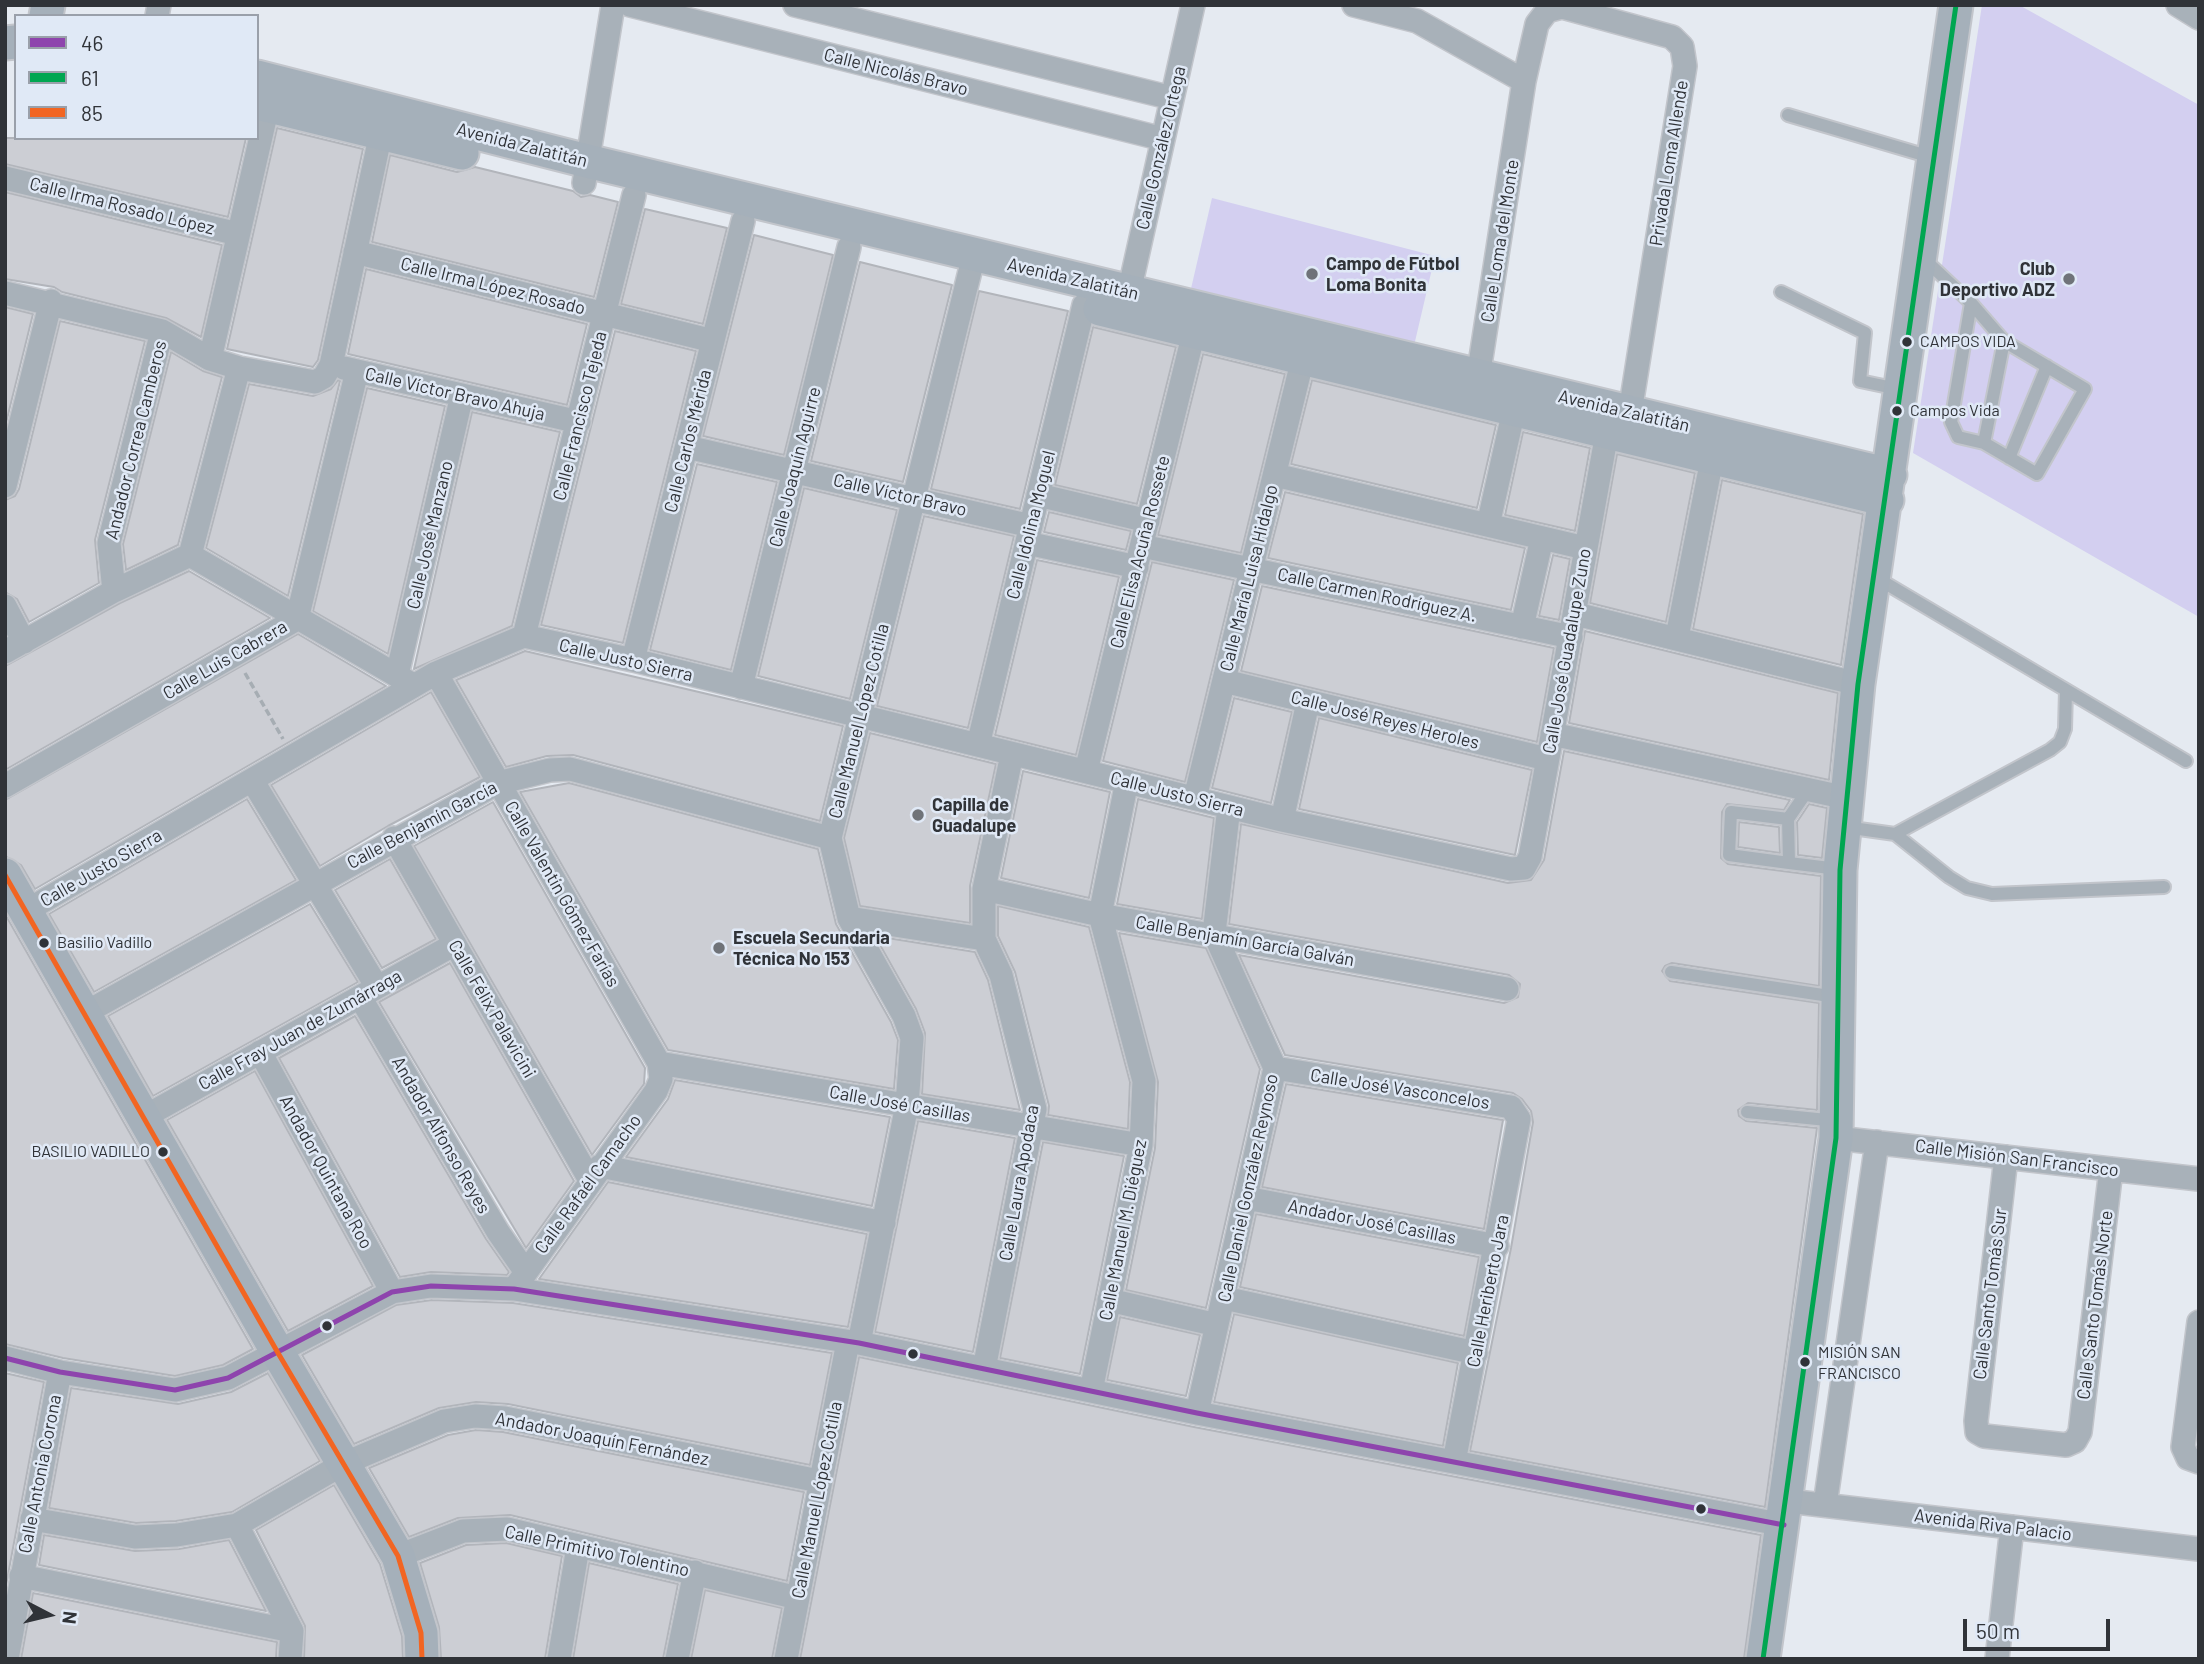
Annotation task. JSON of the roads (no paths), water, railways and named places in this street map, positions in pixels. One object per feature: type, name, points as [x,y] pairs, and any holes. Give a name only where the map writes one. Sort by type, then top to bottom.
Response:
[{"type":"street","points":[[585,172],[613,5]]},
{"type":"street","name":"Calle Nicolás Bravo","points":[[630,5],[1163,139]]},
{"type":"street","points":[[795,5],[1171,98]]},
{"type":"street","name":"Calle González Ortega","points":[[1129,292],[1193,5]]},
{"type":"street","points":[[1354,5],[1418,13],[1524,81]]},
{"type":"street","points":[[1763,1659],[1786,1513],[1836,1129],[1840,870],[1858,684],[1889,487],[1956,5]]},
{"type":"street","points":[[2178,5],[2199,18]]},
{"type":"street","name":"Privada Loma Allende","points":[[1524,81],[1536,24],[1547,11],[1562,7],[1672,37],[1682,47],[1685,66],[1618,422]]},
{"type":"street","name":"Calle Loma del Monte","points":[[1476,388],[1524,81]]},
{"type":"street","name":"Avenida Zalatitán","points":[[261,95],[971,265],[1083,305],[1303,358],[1476,388],[1514,410],[1618,422],[1712,459],[1889,487]]},
{"type":"street","name":"Avenida Zalatitán","points":[[261,95],[381,133],[585,172],[634,195],[849,247],[1129,292],[1476,388],[1889,487]]},
{"type":"street","points":[[328,371],[381,133]]},
{"type":"street","points":[[209,359],[238,234],[254,140]]},
{"type":"street","name":"Calle Irma Rosado López","points":[[5,178],[238,234]]},
{"type":"street","name":"Calle Francisco Tejeda","points":[[524,636],[634,195]]},
{"type":"street","name":"Calle Carlos Mérida","points":[[633,660],[743,222]]},
{"type":"street","name":"Calle Joaquín Aguirre","points":[[741,687],[849,247]]},
{"type":"street","name":"Calle Irma López Rosado","points":[[355,252],[713,341]]},
{"type":"street","name":"Calle Manuel López Cotilla","points":[[786,1659],[819,1481],[884,1223],[907,1105],[912,1038],[904,1016],[849,918],[830,838],[971,265]]},
{"type":"street","name":"Calle Víctor Bravo Ahuja","points":[[5,293],[51,301],[162,331],[209,359],[239,368],[315,382],[328,371],[357,371],[579,422]]},
{"type":"street","points":[[5,486],[51,301]]},
{"type":"street","name":"Calle Idolina Moguel","points":[[978,745],[1083,305]]},
{"type":"street","name":"Andador Correa Camberos","points":[[114,591],[109,543],[162,331]]},
{"type":"street","name":"Calle Elisa Acuña Rossete","points":[[1086,771],[1194,331]]},
{"type":"street","name":"Calle María Luisa Hidalgo","points":[[1195,799],[1303,358]]},
{"type":"street","points":[[5,606],[14,647],[114,591],[190,555],[239,368]]},
{"type":"street","name":"Calle Luis Cabrera","points":[[5,786],[297,619],[357,371]]},
{"type":"street","name":"Calle José Manzano","points":[[406,680],[462,395]]},
{"type":"street","points":[[1488,525],[1514,410]]},
{"type":"street","name":"Calle José Guadalupe Zuno","points":[[1524,868],[1530,858],[1576,614],[1585,548],[1618,422]]},
{"type":"street","name":"Calle Víctor Bravo","points":[[687,447],[915,499],[1029,534],[1139,556]]},
{"type":"street","points":[[1677,637],[1712,459]]},
{"type":"street","points":[[1275,475],[1585,548]]},
{"type":"street","points":[[1038,495],[1148,520]]},
{"type":"street","points":[[1522,626],[1542,538]]},
{"type":"street","points":[[190,555],[406,680]]},
{"type":"street","name":"Calle Carmen Rodríguez A.","points":[[1139,556],[1251,568],[1571,637]]},
{"type":"street","points":[[1576,614],[1858,684]]},
{"type":"street","name":"Calle Justo Sierra","points":[[26,911],[293,757],[406,680],[436,673],[524,636],[633,660],[1282,820],[1511,869],[1524,868]]},
{"type":"street","name":"Calle Valentín Gómez Farías","points":[[436,673],[660,1071]]},
{"type":"street","name":"Calle José Reyes Heroles","points":[[1224,681],[1547,759]]},
{"type":"street","points":[[1282,820],[1308,702]]},
{"type":"street","points":[[1552,734],[1808,790],[1845,813]]},
{"type":"street","name":"Calle Laura Apodaca","points":[[984,1369],[1031,1127],[1034,1097],[1001,975],[984,939],[984,889],[1012,754]]},
{"type":"street","name":"Calle Benjamín García","points":[[85,1013],[394,838],[498,783],[550,770],[570,769],[830,838]]},
{"type":"street","name":"Andador Alfonso Reyes","points":[[252,780],[314,884],[368,992],[498,1232],[520,1280]]},
{"type":"street","name":"Calle Manuel M. Diéguez","points":[[1091,1391],[1141,1145],[1144,1081],[1100,915],[1127,781]]},
{"type":"street","points":[[1214,933],[1229,807]]},
{"type":"street","name":"Calle Félix Palavicini","points":[[394,838],[455,944],[595,1173]]},
{"type":"street","points":[[6,880],[398,1556],[421,1633],[422,1659]]},
{"type":"street","name":"Calle Benjamín García Galván","points":[[984,889],[1100,915],[1214,933],[1507,989]]},
{"type":"street","points":[[849,918],[984,939]]},
{"type":"street","name":"Calle Daniel González Reynoso","points":[[1197,1413],[1275,1068],[1214,933]]},
{"type":"street","name":"Calle Fray Juan de Zumárraga","points":[[144,1117],[455,944]]},
{"type":"street","name":"Andador Quintana Roo","points":[[260,1052],[392,1292]]},
{"type":"street","name":"Calle José Vasconcelos","points":[[1275,1068],[1511,1107],[1520,1119]]},
{"type":"street","name":"Calle José Casillas","points":[[660,1071],[907,1105],[1141,1145]]},
{"type":"street","name":"Calle Rafaél Camacho","points":[[520,1280],[656,1091],[660,1071]]},
{"type":"street","name":"Calle Heriberto Jara","points":[[1454,1462],[1520,1119]]},
{"type":"street","name":"Calle Misión San Francisco","points":[[1836,1129],[1877,1142],[2199,1178]]},
{"type":"street","points":[[1825,1506],[1877,1142]]},
{"type":"street","name":"Calle Santo Tomás Sur","points":[[2006,1157],[1977,1432],[1984,1436],[2066,1445],[2076,1441]]},
{"type":"street","name":"Calle Santo Tomás Norte","points":[[2076,1441],[2080,1432],[2111,1168]]},
{"type":"street","points":[[595,1173],[884,1223]]},
{"type":"street","name":"Andador José Casillas","points":[[1246,1198],[1497,1246]]},
{"type":"street","name":"Avenida Riva Palacio","points":[[5,1358],[60,1372],[175,1390],[228,1378],[392,1292],[431,1286],[520,1280],[854,1342],[1197,1413],[1454,1462],[1786,1513],[1825,1506],[2199,1549]]},
{"type":"street","points":[[1224,1298],[1476,1353]]},
{"type":"street","points":[[1109,1300],[1217,1325]]},
{"type":"street","points":[[2193,1460],[2183,1447],[2199,1322]]},
{"type":"street","name":"Calle Antonia Corona","points":[[7,1659],[11,1601],[21,1576],[60,1372]]},
{"type":"street","name":"Andador Joaquín Fernández","points":[[32,1519],[135,1537],[177,1535],[237,1525],[343,1464],[444,1421],[475,1416],[505,1418],[819,1481]]},
{"type":"street","points":[[237,1525],[292,1631],[290,1659]]},
{"type":"street","points":[[1997,1659],[2012,1527]]},
{"type":"street","name":"Calle Primitivo Tolentino","points":[[398,1556],[463,1531],[507,1529],[798,1598]]},
{"type":"street","points":[[559,1659],[578,1547]]},
{"type":"street","points":[[677,1659],[695,1572]]},
{"type":"street","points":[[21,1576],[292,1631]]},
{"type":"lane","points":[[1788,115],[1934,158]]},
{"type":"lane","points":[[1921,256],[1971,303],[2004,341],[2085,389],[2037,474],[1984,443],[1958,437],[1951,422],[1971,303]]},
{"type":"lane","points":[[1781,292],[1865,333],[1860,381],[1902,390]]},
{"type":"lane","points":[[1984,443],[2004,341]]},
{"type":"lane","points":[[2009,458],[2047,366]]},
{"type":"lane","points":[[1875,577],[2186,761]]},
{"type":"lane","points":[[1895,834],[2050,750],[2060,742],[2064,729],[2066,690]]},
{"type":"lane","points":[[1788,863],[1788,819],[1808,790]]},
{"type":"lane","points":[[1788,819],[1731,813],[1729,855],[1840,870]]},
{"type":"lane","points":[[1845,813],[1895,834],[1958,883],[1992,894],[2164,887]]},
{"type":"lane","points":[[1671,972],[1840,998]]},
{"type":"lane","points":[[1747,1112],[1836,1129]]},
{"type":"place","name":"Campo de Fútbol Loma Bonita","points":[[1312,274]]},
{"type":"place","name":"Club Deportivo ADZ","points":[[2069,279]]},
{"type":"place","name":"CAMPOS VIDA","points":[[1907,342]]},
{"type":"place","name":"Campos Vida","points":[[1897,411]]},
{"type":"place","name":"Capilla de Guadalupe","points":[[918,815]]},
{"type":"place","name":"Basilio Vadillo","points":[[44,943]]},
{"type":"place","name":"Escuela Secundaria Técnica No 153","points":[[719,948]]},
{"type":"place","name":"BASILIO VADILLO","points":[[163,1152]]},
{"type":"place","name":"MISIÓN SAN FRANCISCO","points":[[1805,1362]]}]
